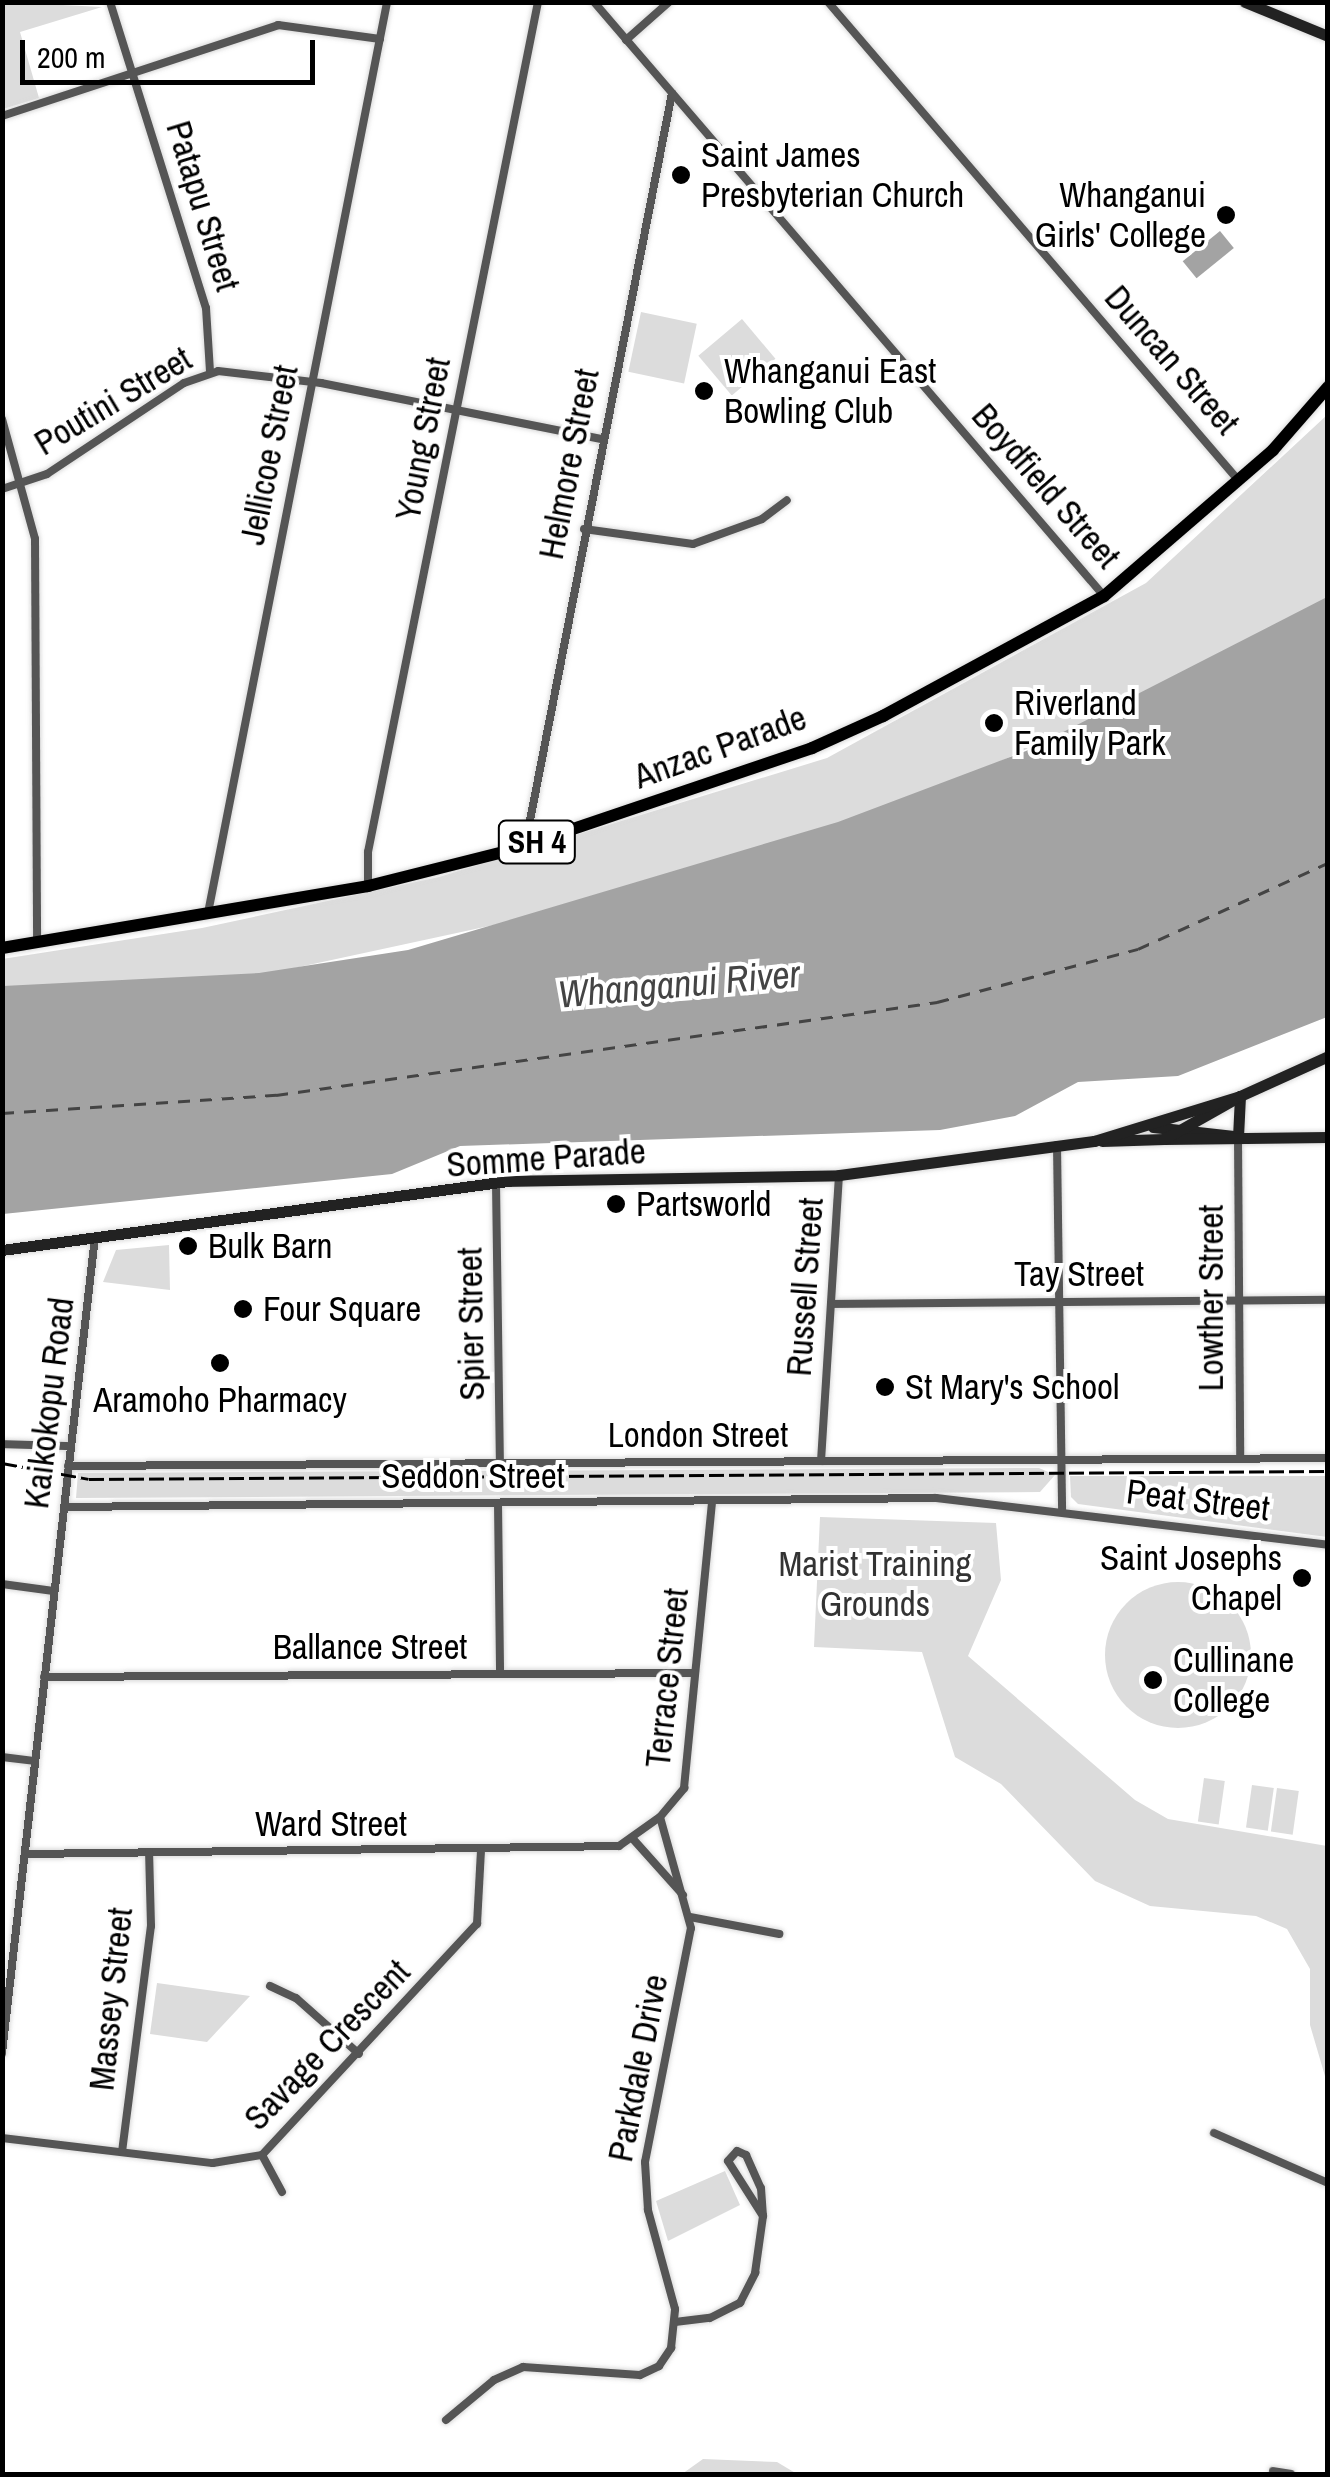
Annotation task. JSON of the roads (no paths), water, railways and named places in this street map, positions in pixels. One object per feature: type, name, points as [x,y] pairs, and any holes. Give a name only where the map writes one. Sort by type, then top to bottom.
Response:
[{"type":"main road","points":[[1245,2],[1328,36]]},
{"type":"main road","name":"Anzac Parade","points":[[2,945],[207,918],[368,886],[526,846],[812,748],[1104,596],[1239,480],[1328,387]]},
{"type":"main road","name":"Somme Parade","points":[[1094,1141],[1240,1096],[1328,1056]]},
{"type":"main road","points":[[1238,1137],[1240,1096]]},
{"type":"main road","name":"Somme Parade","points":[[2,1250],[496,1183],[839,1175],[1057,1145],[1164,1139],[1191,1128],[1240,1096]]},
{"type":"main road","points":[[1144,1127],[1191,1128],[1238,1137]]},
{"type":"main road","points":[[1164,1139],[1328,1137]]},
{"type":"street","name":"Patapu Street","points":[[110,2],[206,308],[210,372]]},
{"type":"street","name":"Jellicoe Street","points":[[207,918],[387,2]]},
{"type":"street","name":"Young Street","points":[[368,886],[368,852],[538,2]]},
{"type":"street","name":"Boydfield Street","points":[[594,2],[1104,596]]},
{"type":"street","points":[[626,40],[669,2]]},
{"type":"street","name":"Duncan Street","points":[[828,2],[1239,480]]},
{"type":"street","points":[[2,116],[286,23],[380,39]]},
{"type":"street","name":"Helmore Street","points":[[526,846],[584,529],[672,93]]},
{"type":"street","name":"Poutini Street","points":[[2,489],[23,483],[210,372],[311,384],[602,439]]},
{"type":"street","points":[[2,419],[23,483],[35,539],[32,942]]},
{"type":"street","points":[[584,529],[693,544],[762,519],[787,500]]},
{"type":"street","name":"Lowther Street","points":[[1238,1137],[1240,1458]]},
{"type":"street","points":[[1057,1145],[1062,1511]]},
{"type":"street","name":"Russell Street","points":[[821,1462],[839,1175]]},
{"type":"street","name":"Spier Street","points":[[496,1183],[500,1464]]},
{"type":"street","name":"Kaikokopu Road","points":[[2,2053],[95,1237]]},
{"type":"street","name":"Tay Street","points":[[831,1304],[1328,1300]]},
{"type":"street","points":[[2,1444],[70,1446]]},
{"type":"street","name":"London Street","points":[[68,1466],[1328,1458]]},
{"type":"street","name":"Seddon Street","points":[[64,1507],[936,1498],[1062,1511]]},
{"type":"street","points":[[498,1502],[500,1674]]},
{"type":"street","name":"Terrace Street","points":[[632,1839],[660,1817],[684,1788],[712,1502]]},
{"type":"street","name":"Peat Street","points":[[1062,1511],[1328,1544]]},
{"type":"street","points":[[2,1584],[54,1591]]},
{"type":"street","name":"Ballance Street","points":[[44,1677],[696,1672]]},
{"type":"street","points":[[2,1757],[34,1761]]},
{"type":"street","name":"Parkdale Drive","points":[[660,1817],[690,1917],[645,2162],[648,2210],[676,2322]]},
{"type":"street","name":"Parkdale Drive","points":[[632,1839],[685,1899]]},
{"type":"street","name":"Ward Street","points":[[27,1854],[607,1849],[632,1839]]},
{"type":"street","name":"Savage Crescent","points":[[2,2138],[214,2163],[262,2155],[477,1924],[482,1850]]},
{"type":"street","name":"Massey Street","points":[[122,2152],[151,1926],[149,1852]]},
{"type":"street","points":[[690,1917],[779,1934]]},
{"type":"street","points":[[270,1986],[296,1998],[359,2054]]},
{"type":"street","points":[[1214,2133],[1328,2183]]},
{"type":"street","points":[[446,2420],[494,2380],[523,2367],[654,2371],[668,2356],[676,2322],[710,2318],[740,2303],[755,2273],[763,2216],[748,2159],[733,2152],[728,2161],[737,2182],[763,2216]]},
{"type":"street","points":[[262,2155],[282,2192]]},
{"type":"street","points":[[1273,2471],[1291,2474]]},
{"type":"water","points":[[1220,231],[1234,248],[1197,278],[1183,261]]},
{"type":"water","name":"Whanganui River","points":[[1327,597],[1327,1017],[1178,1076],[1078,1082],[1015,1116],[940,1130],[460,1146],[392,1174],[3,1214],[3,986],[259,973],[408,950],[838,822],[1026,751]]},
{"type":"railway","points":[[2,1463],[89,1479],[1328,1471]]},
{"type":"place","name":"Saint James Presbyterian Church","points":[[681,175]]},
{"type":"place","name":"Whanganui Girls' College","points":[[1226,215]]},
{"type":"place","name":"Whanganui East Bowling Club","points":[[704,391]]},
{"type":"place","name":"Riverland Family Park","points":[[994,723]]},
{"type":"place","name":"Partsworld","points":[[616,1204]]},
{"type":"place","name":"Bulk Barn","points":[[188,1246]]},
{"type":"place","name":"Four Square","points":[[243,1309]]},
{"type":"place","name":"Aramoho Pharmacy","points":[[220,1363]]},
{"type":"place","name":"St Mary's School","points":[[885,1387]]},
{"type":"place","name":"Saint Josephs Chapel","points":[[1302,1578]]},
{"type":"place","name":"Cullinane College","points":[[1153,1680]]},
{"type":"park label","name":"Marist Training Grounds","points":[[875,1584]]}]
